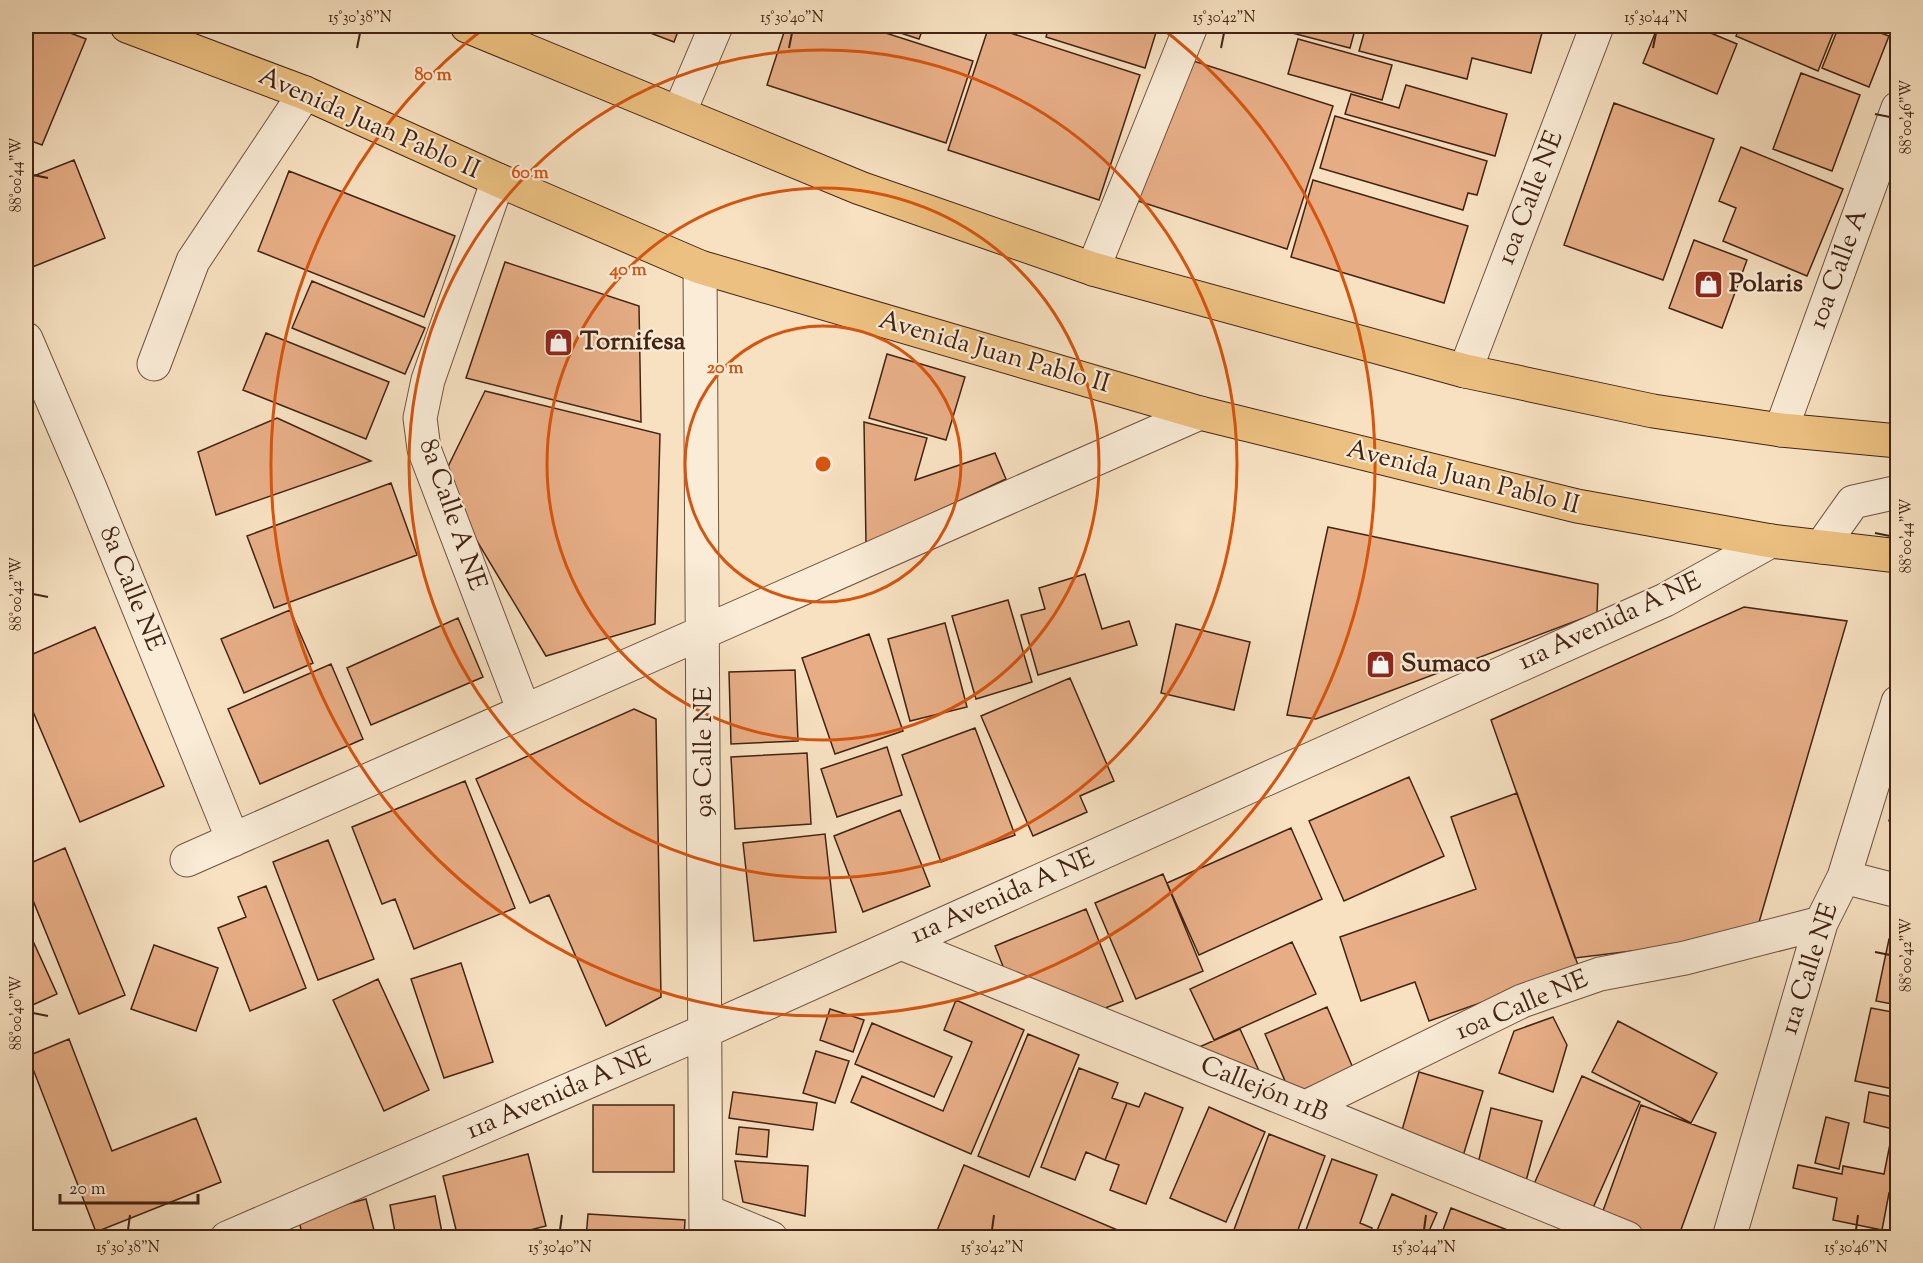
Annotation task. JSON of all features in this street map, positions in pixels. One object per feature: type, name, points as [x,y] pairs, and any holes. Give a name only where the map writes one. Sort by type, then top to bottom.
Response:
[{"type":"highway","name":"Avenida Juan Pablo II","points":[[127,26],[305,93],[498,180],[700,267],[1200,413],[1577,506],[1771,541],[1898,556]]},
{"type":"highway","points":[[467,26],[860,188],[1093,269],[1465,371],[1653,411],[1781,430],[1898,441]]},
{"type":"street","points":[[679,113],[716,26]]},
{"type":"street","points":[[1093,269],[1191,26]]},
{"type":"street","name":"10a Calle NE","points":[[1465,371],[1597,26]]},
{"type":"street","points":[[154,364],[194,261],[305,93]]},
{"type":"street","name":"10a Calle A","points":[[1781,430],[1898,108]]},
{"type":"street","name":"8a Calle A NE","points":[[498,180],[428,380],[420,418],[424,449],[524,711]]},
{"type":"street","name":"9a Calle NE","points":[[700,267],[706,1224]]},
{"type":"street","name":"8a Calle NE","points":[[26,339],[90,488],[233,840]]},
{"type":"street","points":[[188,860],[1200,413]]},
{"type":"street","points":[[1821,547],[1853,502],[1898,492]]},
{"type":"street","name":"11a Avenida A NE","points":[[227,1238],[705,1031],[1665,600],[1771,541]]},
{"type":"street","name":"11a Calle NE","points":[[1729,1238],[1821,923],[1844,877],[1898,702]]},
{"type":"street","points":[[1844,877],[1898,891]]},
{"type":"street","name":"10a Calle NE","points":[[1306,1107],[1522,1001],[1600,974],[1685,958],[1821,923]]},
{"type":"street","name":"Callejón 11B","points":[[902,943],[1628,1238]]},
{"type":"street","points":[[706,1224],[771,1238]]},
{"type":"building","points":[[26,26],[52,26],[86,39],[42,145],[26,139]]},
{"type":"building","points":[[632,26],[680,26],[674,42]]},
{"type":"building","points":[[786,26],[864,26],[973,61],[946,143],[767,85]]},
{"type":"building","points":[[879,26],[924,26],[919,39]]},
{"type":"building","points":[[989,26],[1140,75],[1099,200],[948,150]]},
{"type":"building","points":[[1049,26],[1158,26],[1145,68],[1046,37]]},
{"type":"building","points":[[1265,26],[1356,26],[1350,48]]},
{"type":"building","points":[[1366,26],[1529,26],[1543,29],[1531,73],[1472,58],[1467,79],[1359,51]]},
{"type":"building","points":[[1658,26],[1694,26],[1737,44],[1717,94],[1643,63]]},
{"type":"building","points":[[1740,26],[1836,26],[1818,71],[1736,36]]},
{"type":"building","points":[[1839,26],[1861,26],[1889,36],[1869,87],[1822,68]]},
{"type":"building","points":[[1298,39],[1392,65],[1382,100],[1288,74]]},
{"type":"building","points":[[1181,57],[1333,106],[1287,249],[1135,200]]},
{"type":"building","points":[[1801,73],[1860,95],[1832,171],[1773,149]]},
{"type":"building","points":[[1406,85],[1507,114],[1495,156],[1345,114],[1351,94],[1399,108]]},
{"type":"building","points":[[1614,103],[1714,139],[1663,280],[1564,245]]},
{"type":"building","points":[[1335,116],[1487,161],[1477,195],[1468,193],[1463,210],[1320,168]]},
{"type":"building","points":[[1741,147],[1843,189],[1807,276],[1723,241],[1736,208],[1719,201]]},
{"type":"building","points":[[74,160],[105,238],[30,268],[26,255],[26,179]]},
{"type":"building","points":[[289,171],[455,236],[424,317],[258,251]]},
{"type":"building","points":[[1313,180],[1468,226],[1444,303],[1291,257]]},
{"type":"building","name":"Polaris","points":[[1694,240],[1747,260],[1722,328],[1669,308]]},
{"type":"building","name":"Tornifesa","points":[[505,262],[639,306],[641,422],[466,378]]},
{"type":"building","points":[[312,281],[425,328],[405,374],[292,328]]},
{"type":"building","points":[[266,333],[389,382],[366,439],[243,390]]},
{"type":"building","points":[[887,354],[965,377],[946,440],[869,418]]},
{"type":"building","points":[[485,391],[660,434],[655,624],[546,656],[441,481]]},
{"type":"building","points":[[277,418],[371,461],[216,515],[198,452]]},
{"type":"building","points":[[864,422],[927,438],[915,480],[995,453],[1006,479],[866,544]]},
{"type":"building","points":[[391,483],[417,555],[274,608],[247,536]]},
{"type":"building","name":"Sumaco","points":[[1328,527],[1598,584],[1597,613],[1316,719],[1287,715]]},
{"type":"building","points":[[1085,574],[1102,629],[1129,621],[1137,645],[1038,675],[1021,615],[1045,609],[1039,588]]},
{"type":"building","points":[[1008,600],[1032,682],[976,699],[952,616]]},
{"type":"building","points":[[1744,607],[1847,621],[1755,936],[1575,958],[1491,720]]},
{"type":"building","points":[[290,610],[313,663],[244,693],[221,639]]},
{"type":"building","points":[[458,618],[483,677],[371,725],[347,668]]},
{"type":"building","points":[[945,623],[967,707],[910,721],[888,639]]},
{"type":"building","points":[[1176,624],[1250,642],[1234,710],[1161,693]]},
{"type":"building","points":[[95,627],[164,786],[80,822],[26,695],[26,657]]},
{"type":"building","points":[[869,634],[903,731],[835,754],[802,658]]},
{"type":"building","points":[[331,664],[363,739],[260,784],[228,709]]},
{"type":"building","points":[[795,670],[798,741],[731,744],[729,672]]},
{"type":"building","points":[[1070,678],[1114,781],[1080,796],[1087,812],[1033,836],[981,716]]},
{"type":"building","points":[[634,709],[656,719],[661,997],[606,1026],[549,895],[530,903],[476,779]]},
{"type":"building","points":[[975,728],[1015,835],[941,862],[902,755]]},
{"type":"building","points":[[887,747],[902,795],[837,817],[821,769]]},
{"type":"building","points":[[807,753],[811,824],[735,829],[731,757]]},
{"type":"building","points":[[1409,777],[1444,856],[1344,901],[1309,821]]},
{"type":"building","points":[[465,781],[515,908],[414,949],[395,899],[382,904],[352,827]]},
{"type":"building","points":[[1898,787],[1898,823],[1889,821]]},
{"type":"building","points":[[1517,793],[1579,968],[1429,1021],[1415,982],[1361,1001],[1340,937],[1476,889],[1451,817]]},
{"type":"building","points":[[900,810],[930,886],[863,912],[834,836]]},
{"type":"building","points":[[1291,828],[1322,899],[1199,955],[1167,883]]},
{"type":"building","points":[[825,834],[836,932],[754,941],[743,843]]},
{"type":"building","points":[[328,840],[374,959],[318,980],[273,862]]},
{"type":"building","points":[[65,848],[125,995],[79,1014],[26,883],[26,865]]},
{"type":"building","points":[[1163,874],[1203,971],[1136,999],[1095,903]]},
{"type":"building","points":[[266,886],[306,988],[250,1011],[218,928],[246,917],[238,897]]},
{"type":"building","points":[[1086,909],[1123,1001],[1080,1018],[1010,984],[995,946]]},
{"type":"building","points":[[28,930],[57,994],[26,1008],[26,931]]},
{"type":"building","points":[[1889,939],[1898,940],[1898,1005],[1876,1001]]},
{"type":"building","points":[[1292,942],[1316,994],[1214,1040],[1190,989]]},
{"type":"building","points":[[154,945],[218,968],[196,1031],[131,1009]]},
{"type":"building","points":[[461,963],[493,1062],[444,1078],[411,979]]},
{"type":"building","points":[[378,979],[429,1090],[384,1111],[333,1000]]},
{"type":"building","points":[[956,1000],[1024,1030],[971,1154],[851,1102],[862,1076],[943,1111],[972,1042],[944,1030]]},
{"type":"building","points":[[1327,1007],[1353,1068],[1291,1095],[1265,1034]]},
{"type":"building","points":[[1871,1008],[1898,1013],[1898,1090],[1855,1081]]},
{"type":"building","points":[[830,1009],[864,1020],[853,1052],[820,1040]]},
{"type":"building","points":[[1553,1017],[1567,1045],[1553,1092],[1499,1073],[1514,1031]]},
{"type":"building","points":[[1618,1021],[1717,1073],[1691,1123],[1592,1072]]},
{"type":"building","points":[[872,1023],[952,1057],[934,1097],[855,1064]]},
{"type":"building","points":[[1240,1029],[1265,1084],[1179,1056]]},
{"type":"building","points":[[1028,1034],[1079,1055],[1029,1177],[978,1156]]},
{"type":"building","points":[[69,1039],[112,1151],[196,1118],[221,1182],[96,1232],[28,1056]]},
{"type":"building","points":[[816,1051],[849,1061],[835,1103],[803,1093]]},
{"type":"building","points":[[1079,1068],[1118,1083],[1112,1098],[1127,1103],[1105,1160],[1086,1152],[1075,1180],[1041,1167]]},
{"type":"building","points":[[1419,1072],[1483,1091],[1463,1156],[1400,1137]]},
{"type":"building","points":[[1582,1076],[1640,1102],[1588,1219],[1530,1193]]},
{"type":"building","points":[[733,1092],[817,1103],[813,1130],[729,1118]]},
{"type":"building","points":[[1869,1092],[1898,1098],[1898,1195],[1889,1193],[1882,1230],[1833,1220],[1837,1198],[1793,1188],[1798,1165],[1842,1174],[1843,1166],[1884,1174],[1893,1129],[1864,1122]]},
{"type":"building","points":[[1145,1093],[1183,1108],[1146,1204],[1110,1190],[1119,1165],[1105,1160],[1127,1103],[1139,1107]]},
{"type":"building","points":[[593,1105],[674,1105],[674,1172],[593,1172]]},
{"type":"building","points":[[1641,1105],[1716,1133],[1678,1238],[1644,1238],[1599,1222]]},
{"type":"building","points":[[1209,1107],[1265,1132],[1226,1222],[1170,1198]]},
{"type":"building","points":[[1491,1108],[1542,1121],[1526,1181],[1477,1168]]},
{"type":"building","points":[[1826,1117],[1849,1123],[1839,1169],[1815,1163]]},
{"type":"building","points":[[739,1127],[769,1130],[767,1157],[736,1154]]},
{"type":"building","points":[[1269,1134],[1325,1156],[1295,1238],[1231,1238]]},
{"type":"building","points":[[528,1154],[546,1226],[498,1238],[458,1238],[443,1176]]},
{"type":"building","points":[[1332,1159],[1377,1175],[1360,1223],[1372,1228],[1369,1238],[1303,1238]]},
{"type":"building","points":[[735,1161],[808,1166],[805,1216],[743,1202]]},
{"type":"building","points":[[964,1165],[1134,1237],[934,1238]]},
{"type":"building","points":[[1392,1194],[1437,1213],[1426,1238],[1374,1238]]},
{"type":"building","points":[[435,1196],[443,1238],[396,1238],[390,1205]]},
{"type":"building","points":[[366,1199],[376,1238],[303,1238],[298,1217]]},
{"type":"building","points":[[1451,1208],[1510,1231],[1507,1238],[1440,1238]]},
{"type":"building","points":[[588,1214],[685,1220],[684,1238],[586,1238]]},
{"type":"place","name":"Polaris","points":[[1708,284]]},
{"type":"place","name":"Tornifesa","points":[[559,342]]},
{"type":"place","name":"Sumaco","points":[[1380,664]]}]
